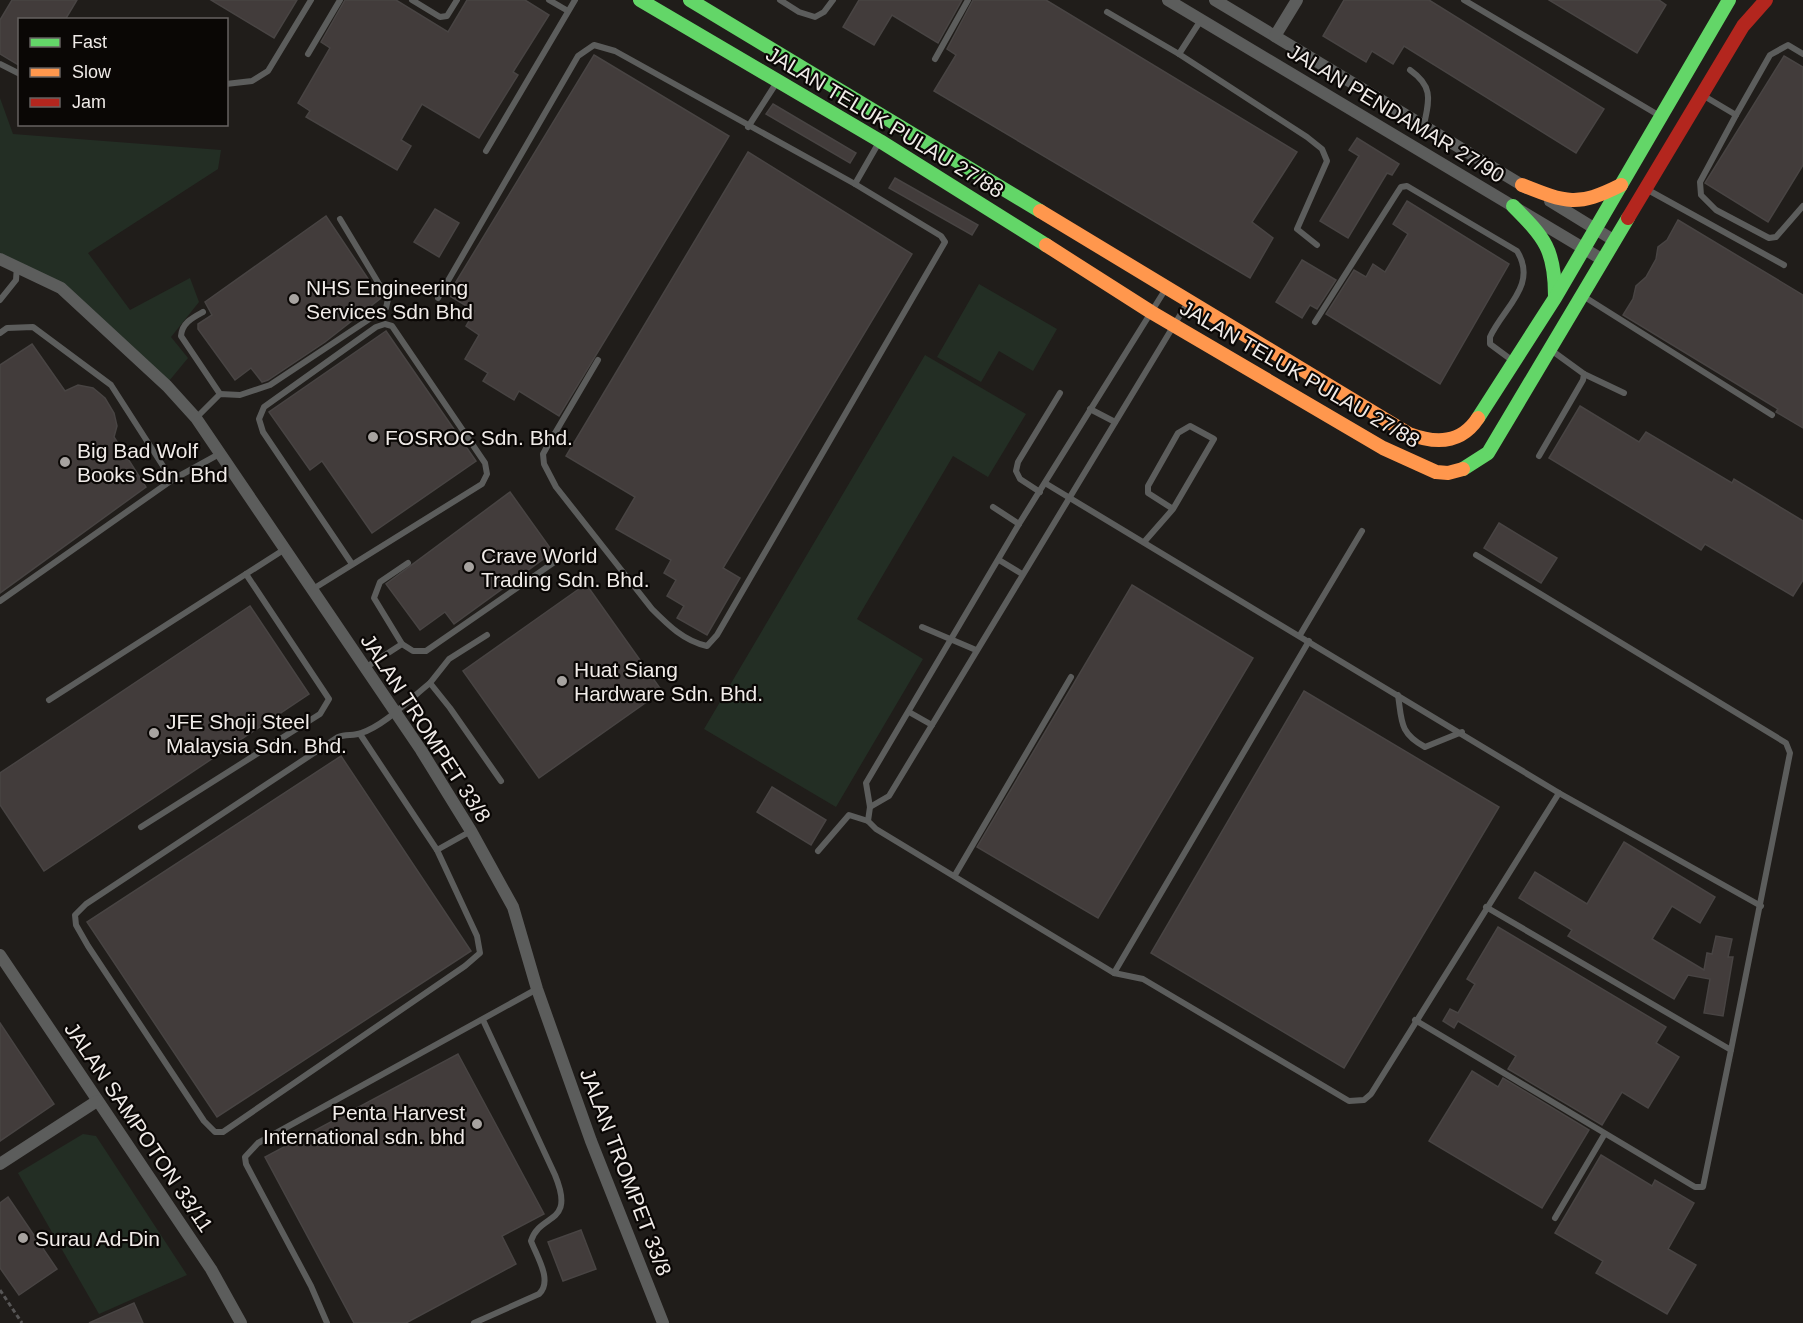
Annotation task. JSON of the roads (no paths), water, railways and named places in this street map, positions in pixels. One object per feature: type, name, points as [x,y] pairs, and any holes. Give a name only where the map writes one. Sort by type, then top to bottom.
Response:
[{"type":"street","name":"JALAN TELUK PULAU 27/88","points":[[640,0],[880,141],[1151,312],[1383,448],[1423,468],[1443,474],[1458,473],[1473,466],[1488,453],[1704,95],[1743,26],[1767,0]]},
{"type":"street","name":"JALAN TELUK PULAU 27/88","points":[[690,0],[1409,434],[1428,442],[1445,443],[1460,436],[1473,424],[1555,298],[1660,116],[1722,2]]},
{"type":"street","name":"JALAN PENDAMAR 27/90","points":[[1168,0],[1604,260]]},
{"type":"street","name":"JALAN PENDAMAR 27/90","points":[[1215,0],[1615,241]]},
{"type":"street","points":[[1275,36],[1298,0]]},
{"type":"street","points":[[1522,185],[1554,198],[1580,203],[1621,185]]},
{"type":"street","points":[[1513,206],[1538,231],[1554,256],[1555,298]]},
{"type":"street","name":"JALAN TROMPET 33/8","points":[[0,259],[61,288],[167,386],[195,418],[313,589],[471,831],[513,907],[537,989],[591,1141],[663,1323]]},
{"type":"street","name":"JALAN SAMPOTON 33/11","points":[[0,955],[211,1269],[241,1323]]},
{"type":"street","points":[[0,1164],[97,1101]]},
{"type":"lane","points":[[228,84],[252,81],[268,70],[311,0]]},
{"type":"lane","points":[[308,54],[340,0]]},
{"type":"lane","points":[[412,0],[440,18],[447,16],[457,0]]},
{"type":"lane","points":[[549,0],[568,11]]},
{"type":"lane","points":[[486,151],[575,0]]},
{"type":"lane","points":[[780,0],[800,12],[815,17],[824,12],[833,0]]},
{"type":"lane","points":[[935,59],[968,0]]},
{"type":"lane","points":[[1464,0],[1660,116]]},
{"type":"lane","points":[[1107,12],[1179,54],[1322,149],[1327,161],[1297,229],[1317,245]]},
{"type":"lane","points":[[1179,54],[1202,20]]},
{"type":"lane","points":[[438,298],[578,56],[594,45],[615,51],[748,127],[855,184],[941,236],[945,242],[717,635],[707,646],[687,639],[669,626],[652,609],[556,487],[544,464],[543,454],[598,360]]},
{"type":"lane","points":[[1803,54],[1788,45],[1770,55],[1700,182],[1701,195],[1716,210],[1769,238],[1776,237],[1803,206]]},
{"type":"lane","points":[[0,64],[18,73]]},
{"type":"lane","points":[[1410,70],[1422,78],[1428,88],[1429,102],[1424,126]]},
{"type":"lane","points":[[748,127],[777,82]]},
{"type":"lane","points":[[1704,95],[1736,115]]},
{"type":"lane","points":[[855,184],[880,141]]},
{"type":"lane","points":[[1315,322],[1396,193],[1401,187],[1407,186],[1517,251],[1525,264],[1525,277],[1516,296],[1490,337],[1490,344],[1513,361]]},
{"type":"lane","points":[[1646,189],[1784,265]]},
{"type":"lane","points":[[195,418],[220,394],[240,395],[270,385],[386,308],[388,299],[340,219]]},
{"type":"lane","points":[[0,300],[16,280],[16,266]]},
{"type":"lane","points":[[868,821],[870,807],[866,783],[1020,524],[1167,287]]},
{"type":"lane","points":[[1582,296],[1772,415]]},
{"type":"lane","points":[[870,807],[889,796],[1189,300]]},
{"type":"lane","points":[[203,312],[188,321],[181,336],[220,394]]},
{"type":"lane","points":[[313,589],[482,484],[488,474],[485,463],[392,326],[385,324],[376,327],[264,407],[259,419],[263,432],[352,564]]},
{"type":"lane","points":[[0,333],[7,328],[33,327],[111,385],[172,480]]},
{"type":"lane","points":[[1551,350],[1584,374],[1624,393]]},
{"type":"lane","points":[[1539,456],[1583,380],[1584,374]]},
{"type":"lane","points":[[1040,492],[1020,479],[1016,471],[1018,462],[1059,393]]},
{"type":"lane","points":[[1090,409],[1114,422]]},
{"type":"lane","points":[[1145,541],[1173,509],[1214,439],[1190,426],[1178,433],[1148,486],[1148,493],[1173,509]]},
{"type":"lane","points":[[0,601],[172,480],[221,453]]},
{"type":"lane","points":[[1045,483],[1462,732],[1559,793],[1761,906]]},
{"type":"lane","points":[[993,507],[1020,524]]},
{"type":"lane","points":[[1300,635],[1362,531]]},
{"type":"lane","points":[[49,700],[285,549]]},
{"type":"lane","points":[[408,563],[380,582],[374,598],[402,644],[413,651],[426,651],[566,554]]},
{"type":"lane","points":[[1415,1020],[1604,1135],[1695,1187],[1703,1187],[1790,753],[1786,743],[1476,555]]},
{"type":"lane","points":[[999,560],[1022,574]]},
{"type":"lane","points":[[141,827],[320,714],[329,699],[246,574]]},
{"type":"lane","points":[[922,627],[976,650]]},
{"type":"lane","points":[[360,734],[437,850],[477,936],[480,953],[465,966],[223,1132],[215,1132],[204,1121],[88,946],[76,925],[75,915],[86,904],[338,736],[349,733],[360,734],[395,712],[430,683],[449,659],[487,634]]},
{"type":"lane","points":[[1114,973],[1309,641]]},
{"type":"lane","points":[[365,668],[402,644]]},
{"type":"lane","points":[[955,875],[1071,677]]},
{"type":"lane","points":[[430,683],[501,781]]},
{"type":"lane","points":[[1398,695],[1404,729],[1409,738],[1425,747],[1462,732]]},
{"type":"lane","points":[[909,712],[932,725]]},
{"type":"lane","points":[[818,851],[849,815],[868,821],[876,829],[1114,973],[1143,979],[1349,1101],[1364,1100],[1371,1094],[1415,1020],[1559,793]]},
{"type":"lane","points":[[437,850],[471,831]]},
{"type":"lane","points":[[1486,907],[1731,1050]]},
{"type":"lane","points":[[327,1323],[311,1286],[246,1164],[245,1157],[258,1143],[537,989]]},
{"type":"lane","points":[[474,1323],[539,1294],[545,1288],[546,1280],[531,1241],[533,1234],[553,1219],[562,1203],[561,1189],[555,1175],[483,1020]]},
{"type":"lane","points":[[1555,1218],[1604,1135]]},
{"type":"place","name":"NHS Engineering Services Sdn Bhd","points":[[294,299]]},
{"type":"place","name":"FOSROC Sdn. Bhd.","points":[[373,437]]},
{"type":"place","name":"Big Bad Wolf Books Sdn. Bhd","points":[[65,462]]},
{"type":"place","name":"Crave World Trading Sdn. Bhd.","points":[[469,567]]},
{"type":"place","name":"Huat Siang Hardware Sdn. Bhd.","points":[[562,681]]},
{"type":"place","name":"JFE Shoji Steel Malaysia Sdn. Bhd.","points":[[154,733]]},
{"type":"place","name":"Penta Harvest International sdn. bhd","points":[[477,1124]]},
{"type":"place","name":"Surau Ad-Din","points":[[23,1238]]}]
